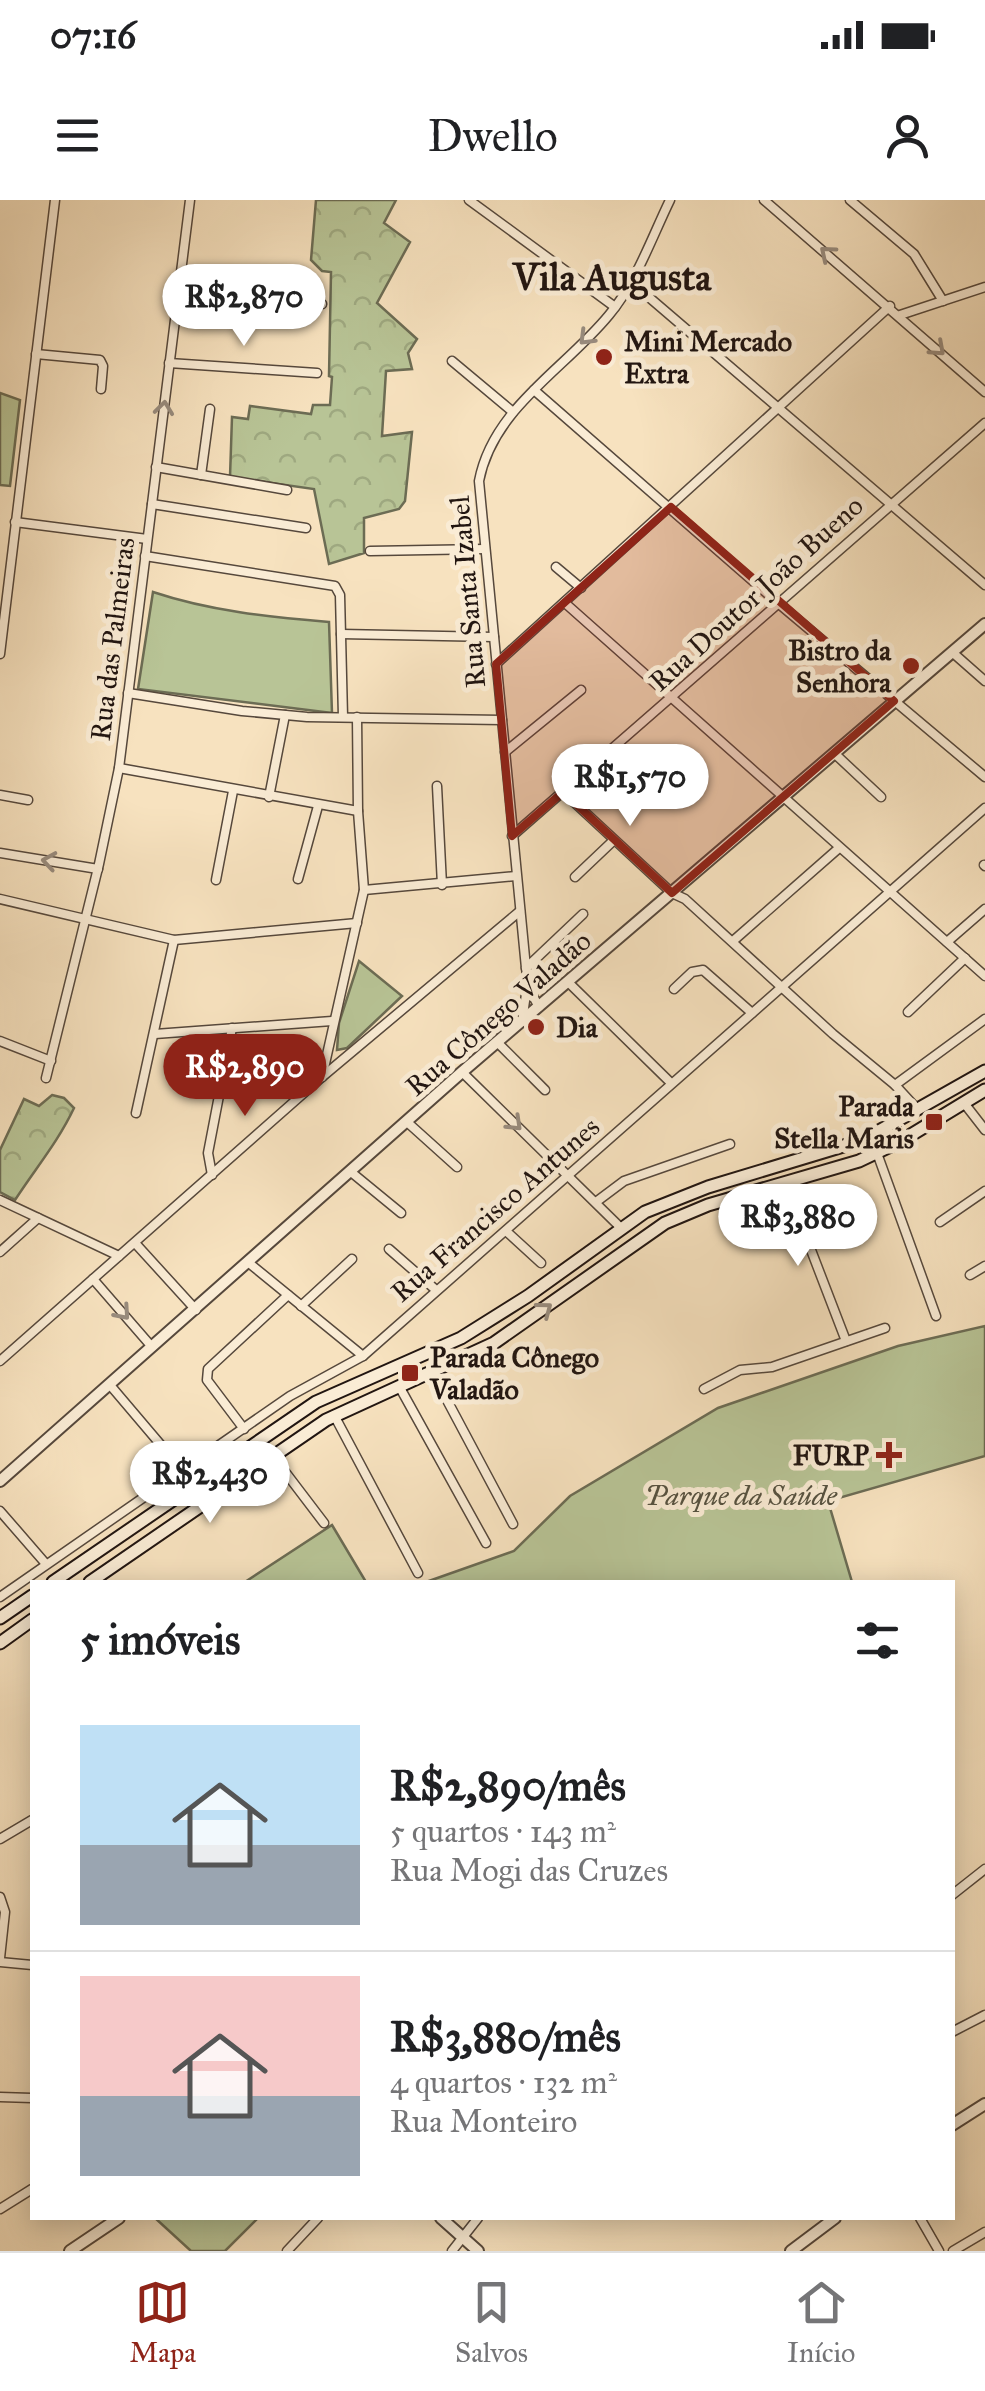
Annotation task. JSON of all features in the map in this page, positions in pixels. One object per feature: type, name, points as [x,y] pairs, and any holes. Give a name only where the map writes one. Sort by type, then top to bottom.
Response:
[{"type":"main road","points":[[56,1580],[316,1402],[426,1355],[482,1325],[621,1228],[677,1198],[849,1146],[985,1071]]},
{"type":"main road","points":[[93,1580],[334,1416],[513,1332],[664,1223],[708,1205],[877,1153],[985,1090]]},
{"type":"main road","points":[[190,1486],[203,1505]]},
{"type":"main road","points":[[0,1618],[30,1597]]},
{"type":"main road","points":[[0,1643],[30,1621]]},
{"type":"street","points":[[0,654],[55,200]]},
{"type":"street","name":"Rua das Palmeiras","points":[[46,1078],[119,768],[190,200]]},
{"type":"street","points":[[469,200],[615,307]]},
{"type":"street","name":"Rua Santa Izabel","points":[[539,1007],[526,968],[479,481],[492,438],[615,307],[670,200]]},
{"type":"street","points":[[764,200],[985,392]]},
{"type":"street","points":[[850,200],[914,254],[943,300]]},
{"type":"street","points":[[630,281],[985,585]]},
{"type":"street","points":[[900,315],[985,287]]},
{"type":"street","points":[[179,290],[322,304]]},
{"type":"street","points":[[496,664],[890,306]]},
{"type":"street","points":[[36,354],[102,361],[101,389]]},
{"type":"street","points":[[452,361],[513,412]]},
{"type":"street","points":[[169,363],[317,373]]},
{"type":"street","points":[[534,390],[985,778]]},
{"type":"street","points":[[201,475],[210,409]]},
{"type":"street","name":"Rua Doutor João Bueno","points":[[512,836],[985,423]]},
{"type":"street","points":[[156,467],[286,490]]},
{"type":"street","points":[[152,504],[306,528]]},
{"type":"street","points":[[16,522],[147,539]]},
{"type":"street","points":[[0,542],[12,542]]},
{"type":"street","points":[[370,552],[485,549]]},
{"type":"street","points":[[145,556],[332,585],[340,595],[343,717]]},
{"type":"street","points":[[556,567],[581,588]]},
{"type":"street","points":[[565,603],[985,976]]},
{"type":"street","name":"Rua Cônego Valadão","points":[[0,1481],[462,1072],[985,624]]},
{"type":"street","points":[[341,634],[494,637]]},
{"type":"street","points":[[952,652],[985,681]]},
{"type":"street","points":[[505,752],[580,690]]},
{"type":"street","points":[[128,693],[285,715],[502,720]]},
{"type":"street","points":[[269,797],[285,715]]},
{"type":"street","points":[[322,1077],[364,890],[357,717]]},
{"type":"street","points":[[834,753],[882,798]]},
{"type":"street","points":[[119,768],[358,812]]},
{"type":"street","points":[[437,786],[442,885]]},
{"type":"street","points":[[216,880],[233,791]]},
{"type":"street","points":[[563,792],[918,1110]]},
{"type":"street","points":[[0,795],[28,800]]},
{"type":"street","points":[[298,879],[318,806]]},
{"type":"street","name":"Rua Francisco Antunes","points":[[0,1597],[290,1396],[362,1356],[985,808]]},
{"type":"street","points":[[575,877],[614,840]]},
{"type":"street","points":[[733,941],[840,848]]},
{"type":"street","points":[[0,853],[98,869]]},
{"type":"street","points":[[364,890],[516,876]]},
{"type":"street","points":[[0,900],[174,940],[358,923]]},
{"type":"street","points":[[947,942],[985,909]]},
{"type":"street","points":[[0,1361],[322,1077],[520,910]]},
{"type":"street","points":[[526,968],[583,914]]},
{"type":"street","points":[[136,1113],[174,940]]},
{"type":"street","points":[[908,1012],[965,958]]},
{"type":"street","points":[[674,988],[692,972],[702,970],[752,1013]]},
{"type":"street","name":"Rua Santa Izabel","points":[[522,1022],[528,982]]},
{"type":"street","points":[[568,982],[671,1084]]},
{"type":"street","points":[[894,1085],[985,1019]]},
{"type":"street","points":[[154,1034],[332,1021]]},
{"type":"street","points":[[212,1174],[208,1152],[232,1028]]},
{"type":"street","points":[[0,1041],[51,1060]]},
{"type":"street","points":[[498,1042],[546,1090]]},
{"type":"street","points":[[462,1072],[621,1228]]},
{"type":"street","points":[[964,1104],[985,1130]]},
{"type":"street","points":[[407,1122],[457,1167]]},
{"type":"street","points":[[596,1202],[624,1181],[730,1144]]},
{"type":"street","points":[[877,1153],[936,1316]]},
{"type":"street","points":[[351,1172],[401,1213]]},
{"type":"street","points":[[786,1184],[846,1341]]},
{"type":"street","points":[[940,1222],[985,1192]]},
{"type":"street","points":[[0,1200],[119,1256]]},
{"type":"street","points":[[0,1252],[38,1218]]},
{"type":"street","points":[[506,1231],[541,1263]]},
{"type":"street","points":[[136,1243],[196,1310]]},
{"type":"street","points":[[389,1249],[436,1290]]},
{"type":"street","points":[[301,1306],[352,1260]]},
{"type":"street","points":[[249,1263],[362,1356]]},
{"type":"street","points":[[970,1275],[985,1266]]},
{"type":"street","points":[[93,1279],[153,1348]]},
{"type":"street","points":[[244,1429],[207,1380],[210,1366],[288,1295]]},
{"type":"street","points":[[704,1389],[740,1370],[772,1367],[886,1328]]},
{"type":"street","points":[[432,1372],[513,1524]]},
{"type":"street","points":[[110,1385],[182,1472]]},
{"type":"street","points":[[399,1386],[486,1543]]},
{"type":"street","points":[[334,1416],[418,1573]]},
{"type":"street","points":[[273,1456],[324,1523]]},
{"type":"street","points":[[0,1511],[46,1564]]},
{"type":"street","points":[[0,1839],[30,1821]]},
{"type":"street","points":[[955,1893],[985,1869]]},
{"type":"street","points":[[0,1897],[5,1912],[0,1960],[30,1964]]},
{"type":"street","points":[[955,2030],[985,2015]]},
{"type":"street","points":[[0,2098],[30,2098]]},
{"type":"street","points":[[955,2123],[985,2104]]},
{"type":"street","points":[[0,2209],[30,2190]]},
{"type":"street","points":[[70,2251],[116,2220]]},
{"type":"street","points":[[287,2251],[316,2220]]},
{"type":"street","points":[[443,2220],[478,2251]]},
{"type":"street","points":[[452,2251],[476,2220]]},
{"type":"street","points":[[792,2251],[832,2220]]},
{"type":"street","points":[[921,2220],[940,2251]]},
{"type":"street","points":[[953,2251],[985,2232]]},
{"type":"highlighted area","points":[[671,507],[894,701],[672,893],[563,792],[512,836],[496,664]]},
{"type":"green space","points":[[316,200],[396,200],[384,223],[410,242],[377,303],[417,339],[408,353],[412,369],[386,371],[382,436],[412,432],[405,501],[399,509],[364,518],[364,553],[329,564],[314,489],[230,477],[232,417],[248,419],[250,406],[311,414],[313,405],[330,405],[331,272],[322,271],[311,260]]},
{"type":"green space","points":[[0,393],[20,400],[10,486],[0,485]]},
{"type":"green space","points":[[153,592],[218,609],[329,622],[332,713],[138,689]]},
{"type":"green space","points":[[359,961],[402,996],[347,1048],[337,1050],[339,1023]]},
{"type":"green space","points":[[52,1095],[64,1098],[74,1108],[15,1200],[0,1192],[0,1150],[24,1099],[39,1106]]},
{"type":"green space","name":"Parque da Saúde","points":[[985,1326],[985,1456],[828,1501],[851,1580],[432,1580],[514,1551],[570,1496],[718,1408],[898,1346]]},
{"type":"green space","points":[[332,1525],[365,1580],[248,1580]]},
{"type":"green space","points":[[157,2220],[256,2220],[225,2251],[191,2251]]},
{"type":"place","name":"Mini Mercado Extra","points":[[604,357]]},
{"type":"place","name":"Bistro da Senhora","points":[[911,666]]},
{"type":"place","name":"Dia","points":[[536,1027]]},
{"type":"place","name":"Parada Stella Maris","points":[[934,1122]]},
{"type":"place","name":"Parada Cônego Valadão","points":[[410,1373]]},
{"type":"place","name":"FURP","points":[[889,1455]]},
{"type":"district","name":"Vila Augusta","points":[[612,277]]}]
